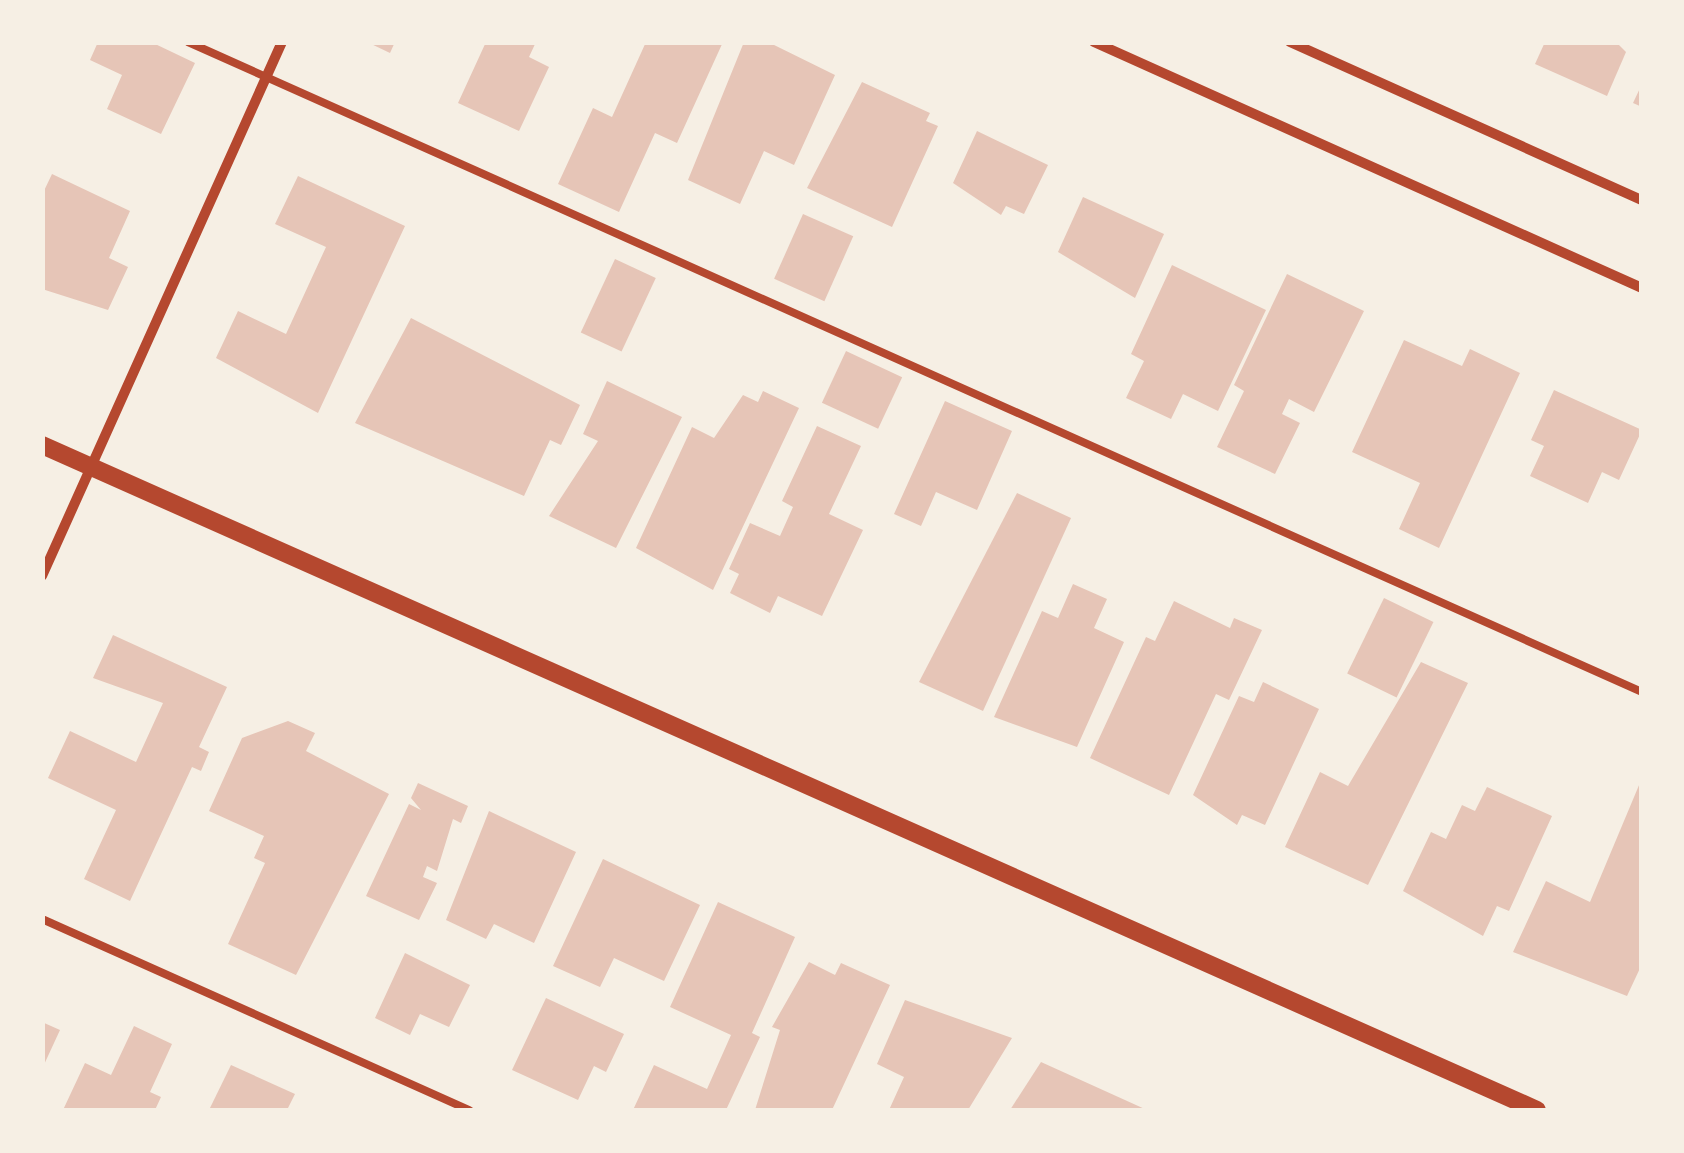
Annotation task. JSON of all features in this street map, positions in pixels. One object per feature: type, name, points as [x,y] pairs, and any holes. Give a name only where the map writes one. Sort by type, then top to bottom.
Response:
[{"type":"street","points":[[42,576],[282,42]]},
{"type":"street","points":[[1094,42],[1642,288]]},
{"type":"street","points":[[1290,42],[1642,200]]},
{"type":"street","points":[[42,445],[1537,1110]]},
{"type":"lane","points":[[188,42],[1642,692]]},
{"type":"lane","points":[[42,919],[470,1110]]},
{"type":"building","points":[[98,42],[151,42],[195,63],[161,134],[107,109],[122,75],[90,60]]},
{"type":"building","points":[[367,42],[395,42],[390,53]]},
{"type":"building","points":[[486,42],[536,42],[529,57],[549,67],[519,131],[458,103]]},
{"type":"building","points":[[646,42],[723,42],[677,143],[655,133],[619,212],[558,184],[593,108],[612,117]]},
{"type":"building","points":[[744,42],[768,42],[835,75],[794,165],[764,151],[740,204],[688,180]]},
{"type":"building","points":[[1545,42],[1616,42],[1626,52],[1607,96],[1535,64]]},
{"type":"building","points":[[862,82],[930,113],[926,121],[938,126],[892,227],[807,188]]},
{"type":"building","points":[[1642,84],[1642,107],[1633,103]]},
{"type":"building","points":[[977,131],[1048,165],[1024,214],[1006,206],[1001,215],[953,183]]},
{"type":"building","points":[[52,174],[130,211],[109,258],[128,267],[108,310],[42,289],[42,195]]},
{"type":"building","points":[[298,176],[405,226],[318,413],[216,358],[238,311],[286,334],[326,247],[275,224]]},
{"type":"building","points":[[1083,197],[1164,234],[1135,298],[1058,252]]},
{"type":"building","points":[[803,214],[853,236],[824,301],[774,279]]},
{"type":"building","points":[[615,259],[656,278],[622,351],[581,332]]},
{"type":"building","points":[[1172,265],[1266,310],[1218,411],[1183,394],[1171,419],[1126,398],[1144,361],[1131,354]]},
{"type":"building","points":[[1287,274],[1364,311],[1314,412],[1289,399],[1282,414],[1300,423],[1275,474],[1217,447],[1244,391],[1234,385]]},
{"type":"building","points":[[411,318],[580,405],[561,445],[550,440],[524,496],[355,423]]},
{"type":"building","points":[[1404,340],[1462,366],[1470,349],[1520,373],[1439,548],[1399,529],[1420,483],[1352,452]]},
{"type":"building","points":[[846,351],[902,377],[878,429],[822,403]]},
{"type":"building","points":[[607,381],[682,417],[616,548],[549,516],[598,441],[583,434]]},
{"type":"building","points":[[1554,390],[1642,430],[1619,480],[1602,472],[1588,503],[1530,476],[1544,446],[1531,440]]},
{"type":"building","points":[[763,391],[799,408],[713,590],[636,548],[692,427],[714,438],[743,395],[758,402]]},
{"type":"building","points":[[945,401],[1012,431],[977,510],[936,492],[921,526],[894,514]]},
{"type":"building","points":[[817,426],[861,446],[829,514],[863,530],[822,616],[778,596],[770,613],[730,593],[739,574],[729,569],[750,523],[780,536],[793,507],[782,501]]},
{"type":"building","points":[[1017,493],[1071,518],[983,711],[919,682]]},
{"type":"building","points":[[1073,584],[1107,599],[1094,628],[1124,642],[1077,747],[994,717],[1042,611],[1058,618]]},
{"type":"building","points":[[1384,598],[1433,622],[1397,698],[1347,673]]},
{"type":"building","points":[[1174,601],[1230,628],[1234,618],[1262,630],[1229,700],[1216,694],[1169,795],[1090,758],[1146,637],[1155,641]]},
{"type":"building","points":[[113,635],[227,687],[199,747],[209,752],[201,771],[192,767],[130,901],[84,879],[116,810],[48,778],[70,731],[136,762],[163,703],[93,678]]},
{"type":"building","points":[[1421,662],[1468,683],[1368,885],[1285,847],[1320,772],[1348,786]]},
{"type":"building","points":[[1263,682],[1319,709],[1265,825],[1242,815],[1237,825],[1193,795],[1239,696],[1254,702]]},
{"type":"building","points":[[288,721],[315,733],[306,751],[389,794],[296,975],[228,944],[265,863],[254,858],[264,836],[209,811],[242,738]]},
{"type":"building","points":[[1642,778],[1642,964],[1627,996],[1513,952],[1546,881],[1590,902]]},
{"type":"building","points":[[418,783],[468,806],[461,823],[453,819],[437,871],[427,866],[423,877],[437,883],[419,920],[366,896],[409,804],[421,810],[411,798]]},
{"type":"building","points":[[1487,787],[1552,816],[1509,911],[1497,906],[1483,936],[1403,891],[1431,832],[1446,839],[1462,805],[1475,811]]},
{"type":"building","points":[[489,811],[576,852],[534,943],[494,924],[486,939],[446,920]]},
{"type":"building","points":[[603,859],[700,905],[664,981],[614,958],[600,987],[553,966]]},
{"type":"building","points":[[718,902],[795,937],[752,1033],[760,1037],[726,1110],[633,1110],[654,1065],[707,1089],[731,1035],[670,1007]]},
{"type":"building","points":[[405,953],[470,985],[449,1027],[420,1014],[410,1035],[375,1018]]},
{"type":"building","points":[[809,962],[835,975],[841,963],[890,985],[832,1110],[755,1110],[780,1030],[772,1027]]},
{"type":"building","points":[[546,998],[624,1034],[606,1072],[594,1066],[578,1100],[512,1070]]},
{"type":"building","points":[[905,1000],[1012,1038],[968,1110],[889,1110],[904,1077],[877,1064]]},
{"type":"building","points":[[42,1022],[60,1030],[42,1069]]},
{"type":"building","points":[[134,1026],[172,1044],[150,1092],[161,1097],[155,1110],[63,1110],[85,1063],[111,1075]]},
{"type":"building","points":[[1041,1062],[1147,1110],[1010,1110]]},
{"type":"building","points":[[231,1065],[295,1094],[287,1110],[209,1110]]}]
